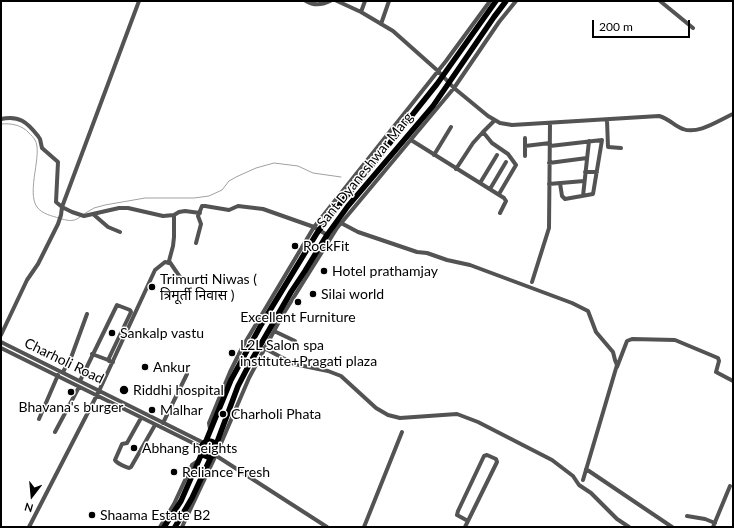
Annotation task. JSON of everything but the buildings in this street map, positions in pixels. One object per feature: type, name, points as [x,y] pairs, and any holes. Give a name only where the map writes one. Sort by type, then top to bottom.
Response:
[{"type":"main road","name":"Sant Dyaneshwar Marg","points":[[164,527],[182,500],[200,460],[203,446],[226,391],[249,347],[318,231],[443,76],[496,1]]},
{"type":"main road","name":"Sant Dyaneshwar Marg","points":[[214,456],[217,450],[216,445],[238,386],[280,310],[348,206],[419,123],[449,83],[506,1]]},
{"type":"main road","points":[[175,527],[214,456],[206,456],[203,446],[212,441],[216,445]]},
{"type":"street","points":[[1,336],[27,280],[38,264],[58,224],[62,207],[139,1]]},
{"type":"street","points":[[306,1],[317,5],[330,1]]},
{"type":"street","points":[[360,1],[365,2],[361,12]]},
{"type":"street","points":[[382,24],[389,1]]},
{"type":"street","points":[[210,431],[209,423],[230,372],[254,326],[314,227],[446,61],[490,1]]},
{"type":"street","points":[[182,527],[241,393],[264,348],[325,246],[329,236],[454,88],[497,25],[516,1]]},
{"type":"street","points":[[660,1],[693,28]]},
{"type":"street","points":[[340,2],[382,24],[438,71],[454,88],[494,121],[500,123],[512,125],[659,116],[666,118],[682,129],[694,131],[733,114]]},
{"type":"street","points":[[1,119],[15,117],[21,120],[38,136],[42,148],[56,160],[58,164],[56,202],[62,207],[82,216],[123,208],[134,209],[157,215],[174,215],[185,211],[200,213]]},
{"type":"street","points":[[607,120],[608,148],[621,148]]},
{"type":"street","points":[[456,169],[473,143],[494,121]]},
{"type":"street","points":[[532,282],[549,228],[550,123]]},
{"type":"street","points":[[434,155],[451,127]]},
{"type":"street","points":[[483,132],[492,143],[508,154],[516,165],[499,194]]},
{"type":"street","points":[[524,156],[525,138]]},
{"type":"street","points":[[411,140],[504,198],[506,201],[500,213]]},
{"type":"street","points":[[525,146],[602,140],[593,194],[567,199],[563,198],[560,183]]},
{"type":"street","points":[[583,196],[589,141]]},
{"type":"street","points":[[480,183],[497,155]]},
{"type":"street","points":[[549,163],[587,158]]},
{"type":"street","points":[[490,189],[506,162]]},
{"type":"street","points":[[585,172],[597,172]]},
{"type":"street","points":[[549,184],[584,181]]},
{"type":"street","points":[[196,243],[201,224],[198,218],[203,206],[229,210],[236,206],[247,206],[263,209],[314,227],[318,231],[329,236]]},
{"type":"street","points":[[93,214],[108,227],[120,232]]},
{"type":"street","points":[[174,215],[175,233],[169,263],[184,283]]},
{"type":"street","points":[[341,223],[358,232],[417,252],[427,253],[447,260],[470,265],[585,309],[589,313],[598,334],[613,352],[617,368]]},
{"type":"street","points":[[110,361],[155,270],[165,262],[169,263]]},
{"type":"street","points":[[29,527],[97,396],[131,312],[130,310],[116,305],[80,381]]},
{"type":"street","points":[[39,419],[58,376],[72,355],[87,314]]},
{"type":"street","points":[[274,331],[295,341]]},
{"type":"street","points":[[583,480],[617,368],[627,341],[632,339],[675,340],[718,358],[719,361],[716,372],[733,381]]},
{"type":"street","name":"Charholi Road","points":[[1,342],[163,423],[178,434]]},
{"type":"street","name":"Charholi Road","points":[[1,348],[155,425],[203,446]]},
{"type":"street","points":[[264,348],[294,364],[328,371],[341,376],[366,400],[388,416],[400,418],[457,414],[478,422],[552,460],[573,476],[582,488],[591,493],[618,519],[629,527]]},
{"type":"street","points":[[92,354],[110,361]]},
{"type":"street","points":[[163,423],[186,374]]},
{"type":"street","points":[[55,432],[79,387]]},
{"type":"street","points":[[141,418],[127,443],[122,444],[114,460],[116,462],[129,468],[131,467],[155,425]]},
{"type":"street","points":[[364,527],[402,432]]},
{"type":"street","points":[[465,527],[468,521],[496,462],[496,459],[487,455],[484,456],[457,514],[459,517],[468,521]]},
{"type":"street","points":[[214,456],[327,527]]},
{"type":"street","points":[[160,527],[174,504],[192,465],[200,460]]},
{"type":"street","points":[[586,469],[672,527]]},
{"type":"street","points":[[687,516],[705,519],[714,525],[730,486]]},
{"type":"waterway","points":[[1,124],[20,126],[35,139],[37,154],[33,192],[34,200],[37,207],[42,211],[59,218]]},
{"type":"waterway","points":[[84,214],[94,208],[105,205],[145,198],[194,198],[209,196],[222,190],[229,181],[236,177],[256,168],[274,163],[298,166],[313,173],[341,177]]},
{"type":"waterway","points":[[62,219],[72,220],[81,216]]},
{"type":"place","name":"RockFit","points":[[295,246]]},
{"type":"place","name":"Hotel prathamjay","points":[[324,271]]},
{"type":"place","name":"Trimurti Niwas ( त्रिमूर्ती निवास )","points":[[152,287]]},
{"type":"place","name":"Silai world","points":[[313,294]]},
{"type":"place","name":"Excellent Furniture","points":[[298,302]]},
{"type":"place","name":"Sankalp vastu","points":[[112,333]]},
{"type":"place","name":"L2L Salon spa institute+Pragati plaza","points":[[232,353]]},
{"type":"place","name":"Ankur","points":[[145,367]]},
{"type":"place","name":"Riddhi hospital","points":[[124,390]]},
{"type":"place","name":"Bhavana's burger","points":[[71,392]]},
{"type":"place","name":"Malhar","points":[[152,410]]},
{"type":"place","name":"Charholi Phata","points":[[223,414]]},
{"type":"place","name":"Abhang heights","points":[[134,448]]},
{"type":"place","name":"Reliance Fresh","points":[[174,472]]},
{"type":"place","name":"Shaama Estate B2","points":[[92,515]]}]
